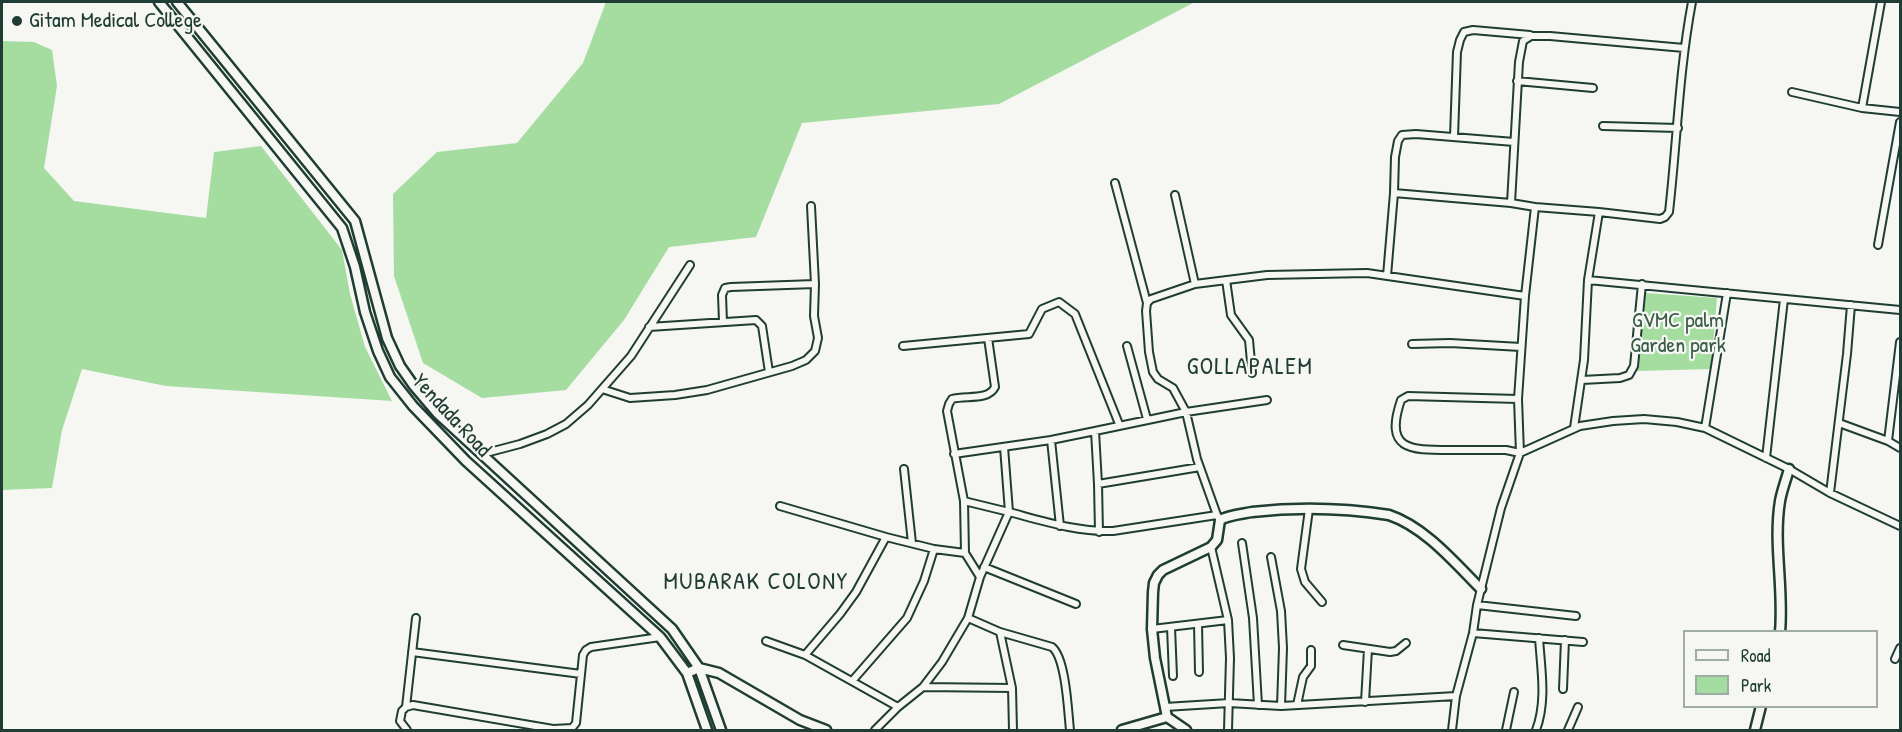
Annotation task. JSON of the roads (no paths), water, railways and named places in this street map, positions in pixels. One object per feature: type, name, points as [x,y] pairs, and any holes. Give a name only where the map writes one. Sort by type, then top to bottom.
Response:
[{"type":"main road","name":"Yendada Road","points":[[159,2],[342,228],[355,267],[365,312],[378,351],[390,377],[413,406],[466,461],[660,637],[687,673],[707,730]]},
{"type":"main road","name":"Yendada Road","points":[[177,2],[355,221],[387,338],[400,366],[414,386],[437,413],[672,629],[699,668],[721,730]]},
{"type":"main road","points":[[1780,630],[1779,515],[1782,490],[1789,469]]},
{"type":"main road","points":[[1186,730],[1167,717],[1152,629],[1154,583],[1163,570],[1211,547],[1217,540],[1218,518],[1265,511],[1309,509],[1380,513],[1397,518],[1438,546],[1481,589]]},
{"type":"main road","points":[[687,673],[699,668],[719,674],[800,720],[826,730]]},
{"type":"main road","points":[[1755,730],[1760,708]]},
{"type":"main road","points":[[1122,730],[1167,717]]},
{"type":"street","points":[[1394,193],[1660,219],[1665,217],[1669,212],[1684,48],[1692,2]]},
{"type":"street","points":[[1862,108],[1881,2]]},
{"type":"street","points":[[1454,137],[1457,52],[1464,32],[1473,30],[1684,48]]},
{"type":"street","points":[[1511,203],[1521,46],[1523,41],[1536,36]]},
{"type":"street","points":[[1518,81],[1593,88]]},
{"type":"street","points":[[1792,92],[1862,108],[1900,112]]},
{"type":"street","points":[[1878,245],[1900,122]]},
{"type":"street","points":[[1603,126],[1678,128]]},
{"type":"street","points":[[1387,276],[1396,148],[1402,135],[1514,142]]},
{"type":"street","points":[[964,501],[1060,526],[1099,532],[1218,518],[1200,467],[1186,412],[1173,388],[1158,379],[1154,372],[1149,352],[1147,303],[1115,183]]},
{"type":"street","points":[[1174,195],[1195,284]]},
{"type":"street","points":[[602,389],[630,398],[675,395],[707,390],[806,360],[815,351],[818,338],[814,316],[815,284],[811,206]]},
{"type":"street","points":[[1452,730],[1456,696],[1473,633],[1501,507],[1520,453],[1518,399],[1521,347],[1535,207]]},
{"type":"street","points":[[1574,429],[1584,360],[1588,280],[1599,212]]},
{"type":"street","points":[[482,454],[548,434],[566,424],[588,405],[631,356],[690,265]]},
{"type":"street","points":[[1147,303],[1195,284],[1267,274],[1367,273],[1526,296]]},
{"type":"street","points":[[1226,280],[1231,315],[1249,340],[1252,373]]},
{"type":"street","points":[[1588,280],[1900,310]]},
{"type":"street","points":[[723,322],[722,295],[725,288],[815,284]]},
{"type":"street","points":[[1581,380],[1620,378],[1629,375],[1634,366],[1642,284]]},
{"type":"street","points":[[1706,428],[1727,292]]},
{"type":"street","points":[[1766,458],[1784,299]]},
{"type":"street","points":[[903,346],[1029,334],[1042,309],[1059,302],[1075,314],[1119,424]]},
{"type":"street","points":[[1830,493],[1851,305]]},
{"type":"street","points":[[649,327],[756,320],[762,326],[769,372]]},
{"type":"street","points":[[981,577],[966,553],[964,501],[947,411],[952,399],[992,392],[994,387],[988,338]]},
{"type":"street","points":[[1888,441],[1900,342]]},
{"type":"street","points":[[1412,344],[1450,343],[1521,347]]},
{"type":"street","points":[[1127,346],[1147,419]]},
{"type":"street","points":[[1518,399],[1408,396],[1401,400],[1395,421],[1397,435],[1403,443],[1418,450],[1506,450],[1520,453],[1580,426],[1644,419],[1677,422],[1706,428],[1789,469],[1830,493],[1900,526]]},
{"type":"street","points":[[954,454],[1051,440],[1119,424],[1267,400]]},
{"type":"street","points":[[1839,423],[1888,441],[1900,448]]},
{"type":"street","points":[[1095,431],[1099,532]]},
{"type":"street","points":[[1051,440],[1060,526]]},
{"type":"street","points":[[875,730],[922,687],[942,662],[968,618],[984,567],[1009,512],[1004,447]]},
{"type":"street","points":[[1098,484],[1200,467]]},
{"type":"street","points":[[904,469],[912,543]]},
{"type":"street","points":[[780,506],[886,537],[934,549],[966,553]]},
{"type":"street","points":[[1309,509],[1300,569],[1305,582],[1322,602]]},
{"type":"street","points":[[805,655],[856,592],[886,537]]},
{"type":"street","points":[[1242,543],[1254,628],[1258,705]]},
{"type":"street","points":[[1211,547],[1227,620],[1230,658],[1228,730]]},
{"type":"street","points":[[853,680],[907,618],[924,581],[934,549]]},
{"type":"street","points":[[1271,557],[1282,619],[1281,706]]},
{"type":"street","points":[[984,567],[1076,604]]},
{"type":"street","points":[[1478,605],[1576,616]]},
{"type":"street","points":[[406,707],[416,618]]},
{"type":"street","points":[[968,618],[1000,632],[1056,650],[1066,690],[1070,730]]},
{"type":"street","points":[[1152,629],[1227,620]]},
{"type":"street","points":[[1198,624],[1199,672]]},
{"type":"street","points":[[1171,627],[1173,676]]},
{"type":"street","points":[[1000,632],[1012,688],[1013,730]]},
{"type":"street","points":[[1473,633],[1583,642]]},
{"type":"street","points":[[407,730],[400,720],[402,711],[413,705],[553,729],[572,728],[576,723],[583,655],[586,650],[591,647],[660,637]]},
{"type":"street","points":[[1536,730],[1543,700],[1539,638]]},
{"type":"street","points":[[1563,690],[1565,640]]},
{"type":"street","points":[[766,641],[805,655],[898,707]]},
{"type":"street","points":[[1343,645],[1390,652],[1406,644]]},
{"type":"street","points":[[1895,659],[1900,648]]},
{"type":"street","points":[[1365,702],[1368,649]]},
{"type":"street","points":[[1297,705],[1303,677],[1311,666],[1311,650]]},
{"type":"street","points":[[412,652],[581,674]]},
{"type":"street","points":[[922,687],[1012,688]]},
{"type":"street","points":[[1506,730],[1514,692]]},
{"type":"street","points":[[1165,707],[1229,703],[1281,706],[1456,696]]},
{"type":"street","points":[[1568,730],[1578,707]]},
{"type":"place","name":"Gitam Medical College","points":[[17,21]]},
{"type":"district","name":"GOLLAPALEM","points":[[1250,368]]},
{"type":"district","name":"MUBARAK COLONY","points":[[756,583]]},
{"type":"park label","name":"GVMC palm Garden park","points":[[1678,334]]}]
